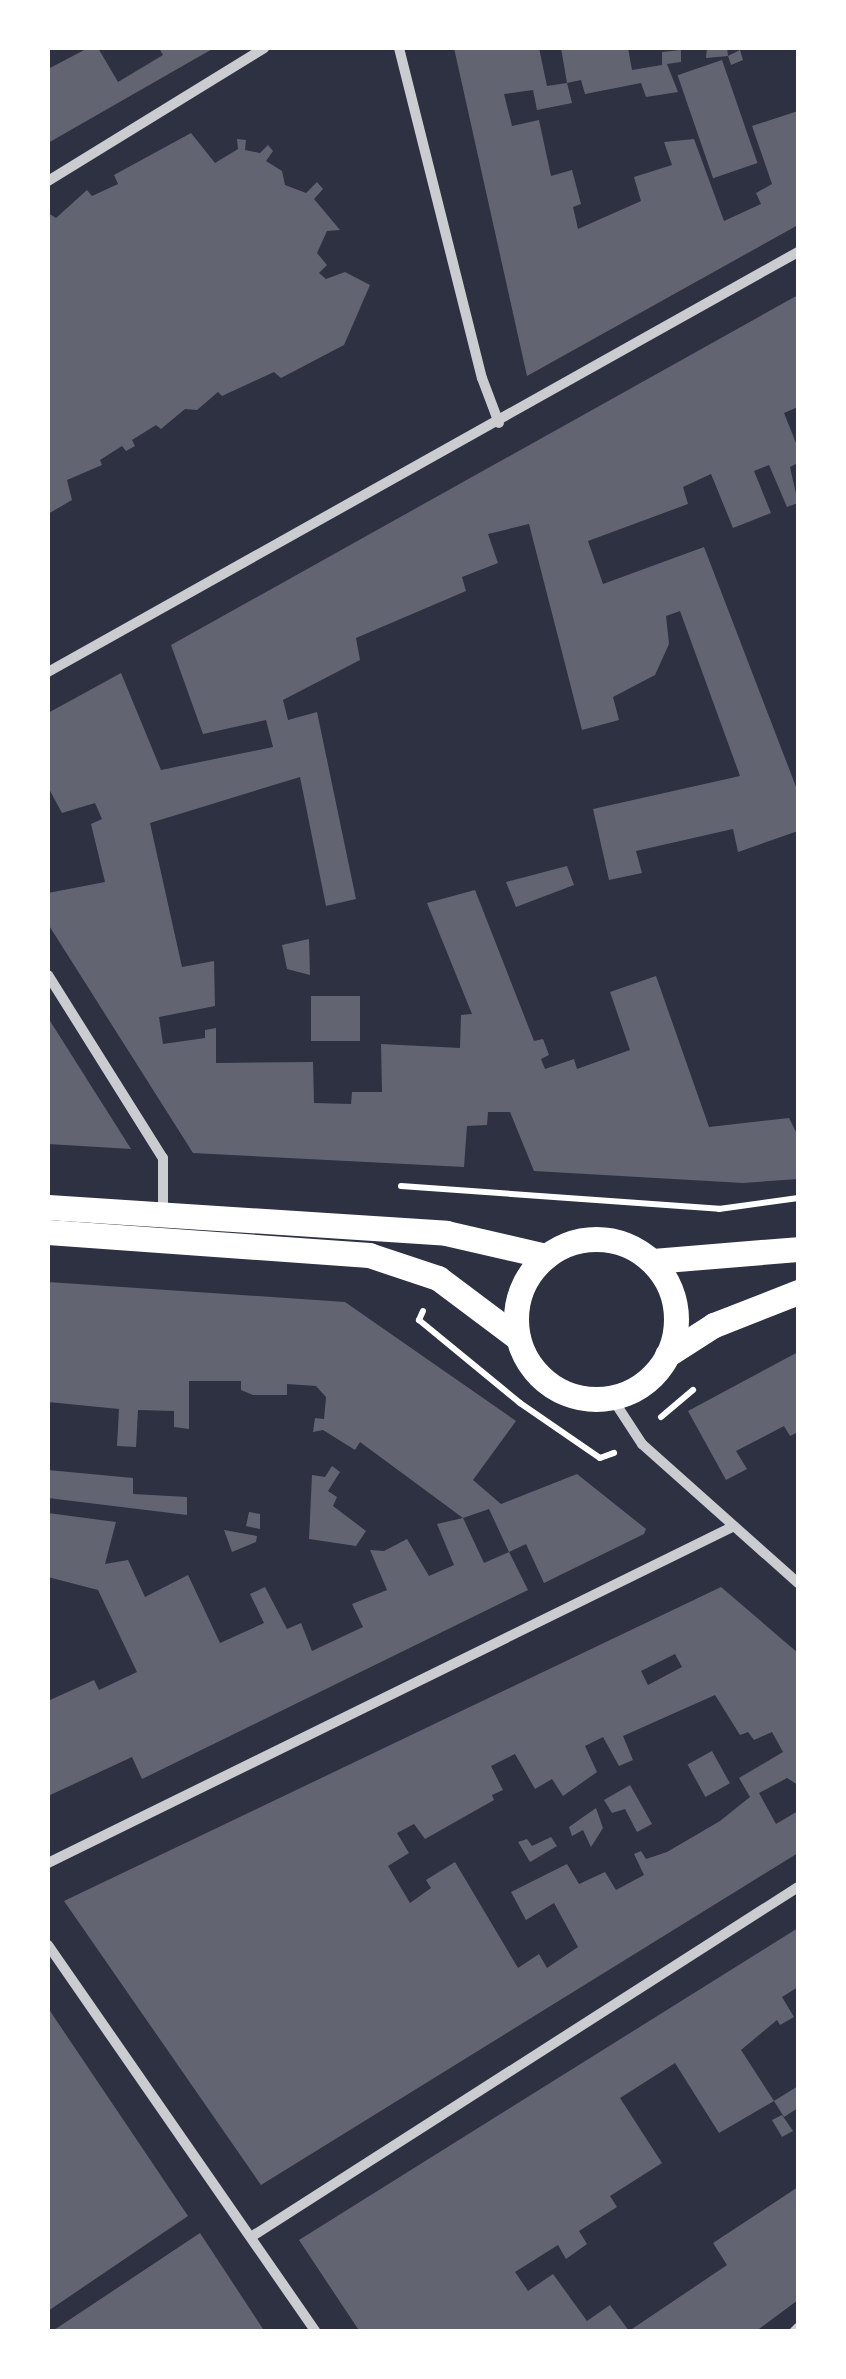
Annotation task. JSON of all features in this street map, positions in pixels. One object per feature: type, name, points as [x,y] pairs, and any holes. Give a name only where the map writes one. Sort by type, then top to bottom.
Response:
[{"type":"main road","points":[[48,1207],[368,1254],[438,1278],[518,1338],[537,1374],[571,1396],[612,1398],[653,1375],[667,1356],[714,1325],[798,1292]]},
{"type":"main road","points":[[48,1232],[162,1226],[446,1232],[546,1256]]},
{"type":"main road","points":[[518,1338],[520,1292],[546,1256],[566,1244],[612,1239],[653,1261],[753,1257],[798,1248]]},
{"type":"main road","points":[[653,1261],[676,1306],[667,1356]]},
{"type":"street","points":[[48,181],[264,48]]},
{"type":"street","points":[[400,48],[482,378],[499,423]]},
{"type":"street","points":[[48,672],[499,423],[798,252]]},
{"type":"street","points":[[48,976],[163,1158],[162,1226]]},
{"type":"street","points":[[612,1398],[642,1444],[798,1583]]},
{"type":"street","points":[[48,1863],[734,1526]]},
{"type":"street","points":[[251,2237],[798,1886]]},
{"type":"street","points":[[48,1946],[316,2332]]},
{"type":"path","points":[[446,1232],[450,1189]]},
{"type":"path","points":[[748,1206],[753,1257]]},
{"type":"path","points":[[438,1278],[419,1320],[600,1458],[642,1444],[668,1407],[699,1386]]},
{"type":"building","points":[[88,48],[98,48],[118,82],[163,55],[159,48],[214,48],[48,143],[48,69]]},
{"type":"building","points":[[454,48],[539,48],[547,86],[567,83],[572,103],[537,110],[533,90],[504,94],[512,126],[539,120],[551,176],[572,170],[581,204],[573,207],[578,229],[641,201],[634,177],[672,165],[664,142],[694,139],[724,221],[761,204],[756,193],[772,184],[752,126],[798,111],[798,225],[527,376]]},
{"type":"building","points":[[561,48],[628,48],[632,70],[662,65],[662,52],[681,50],[681,62],[667,64],[678,92],[646,97],[641,83],[585,94],[581,80],[567,83]]},
{"type":"building","points":[[707,48],[727,48],[728,56],[706,58]]},
{"type":"building","points":[[740,50],[743,60],[731,65],[728,56]]},
{"type":"building","points":[[722,60],[757,163],[713,178],[678,75]]},
{"type":"building","points":[[191,133],[215,163],[238,149],[237,139],[246,140],[245,150],[260,153],[268,145],[273,151],[266,161],[282,171],[285,185],[306,193],[317,182],[323,189],[314,199],[340,230],[327,231],[317,253],[327,265],[319,273],[326,279],[345,272],[370,285],[344,345],[281,378],[274,372],[222,396],[218,392],[197,410],[185,409],[161,429],[156,425],[132,440],[135,446],[126,451],[122,446],[100,460],[102,465],[67,480],[72,500],[48,514],[48,213],[56,218],[87,190],[92,196],[118,184],[114,175]]},
{"type":"building","points":[[798,295],[798,407],[784,413],[798,448],[798,463],[790,467],[798,503],[787,507],[769,465],[754,471],[771,513],[733,528],[711,474],[683,487],[688,504],[588,541],[603,584],[704,547],[798,792],[798,831],[738,852],[733,829],[636,851],[642,873],[609,880],[593,809],[740,776],[680,611],[666,616],[669,644],[655,675],[613,697],[619,720],[582,730],[529,524],[488,534],[498,563],[462,577],[466,591],[356,638],[360,660],[283,700],[288,720],[317,712],[356,899],[326,906],[300,777],[150,823],[182,967],[214,961],[215,1006],[159,1017],[163,1044],[205,1038],[205,1030],[216,1028],[216,1063],[313,1062],[314,1103],[351,1104],[352,1092],[382,1092],[381,1044],[460,1048],[461,1015],[472,1014],[427,903],[475,890],[534,1041],[543,1039],[549,1055],[541,1059],[545,1069],[574,1059],[577,1069],[630,1050],[610,992],[656,976],[709,1127],[789,1118],[798,1136],[798,1179],[743,1183],[534,1171],[510,1112],[488,1112],[487,1125],[467,1126],[464,1167],[193,1153],[48,924],[48,893],[105,882],[91,824],[102,819],[95,803],[62,813],[48,787],[48,713],[121,673],[161,770],[273,747],[266,720],[203,734],[171,645]]},
{"type":"building","points":[[567,866],[574,885],[516,907],[506,882]]},
{"type":"building","points":[[309,939],[310,975],[287,969],[282,945]]},
{"type":"building","points":[[311,996],[360,996],[360,1041],[311,1041]]},
{"type":"building","points":[[48,1018],[52,1024],[131,1149],[48,1144]]},
{"type":"building","points":[[48,1282],[345,1302],[516,1421],[473,1480],[501,1504],[577,1474],[646,1529],[644,1534],[544,1583],[526,1544],[509,1552],[489,1509],[463,1518],[360,1442],[355,1450],[323,1430],[313,1432],[315,1418],[324,1419],[326,1397],[316,1386],[287,1384],[287,1395],[253,1395],[241,1390],[241,1381],[189,1381],[189,1429],[174,1427],[174,1411],[138,1410],[136,1447],[117,1446],[119,1409],[48,1402]]},
{"type":"building","points":[[798,1352],[798,1432],[790,1436],[784,1426],[736,1451],[747,1469],[726,1480],[688,1411]]},
{"type":"building","points":[[332,1466],[340,1472],[328,1491],[337,1497],[333,1506],[366,1531],[356,1546],[309,1539],[312,1475],[325,1477]]},
{"type":"building","points":[[48,1470],[133,1478],[133,1494],[187,1497],[187,1515],[48,1498]]},
{"type":"building","points":[[249,1512],[260,1514],[260,1529],[246,1526]]},
{"type":"building","points":[[48,1513],[116,1522],[105,1564],[128,1560],[145,1597],[188,1575],[220,1643],[264,1623],[250,1594],[265,1587],[287,1629],[301,1623],[312,1651],[363,1627],[352,1604],[387,1590],[370,1550],[384,1551],[407,1539],[429,1576],[454,1565],[437,1524],[463,1518],[484,1563],[509,1552],[528,1590],[142,1779],[132,1757],[48,1796],[48,1701],[94,1680],[99,1690],[137,1672],[98,1590],[48,1577]]},
{"type":"building","points":[[224,1530],[257,1536],[256,1542],[232,1552]]},
{"type":"building","points":[[721,1587],[798,1653],[798,1785],[787,1778],[759,1793],[776,1824],[798,1811],[798,1853],[261,2185],[64,1901]],"holes":[[[675,1654],[682,1667],[648,1685],[641,1671]],[[715,1695],[740,1735],[748,1732],[754,1740],[772,1732],[783,1752],[739,1778],[750,1797],[720,1821],[667,1852],[646,1859],[641,1851],[634,1854],[644,1875],[616,1890],[605,1872],[579,1884],[567,1864],[511,1892],[526,1920],[554,1903],[578,1947],[547,1968],[539,1954],[518,1968],[455,1862],[426,1880],[431,1888],[410,1903],[388,1866],[409,1853],[397,1833],[414,1824],[425,1839],[494,1800],[492,1795],[503,1790],[491,1766],[515,1754],[535,1789],[552,1779],[563,1796],[597,1772],[585,1746],[603,1737],[619,1766],[633,1760],[623,1736]]]},
{"type":"building","points":[[712,1751],[730,1783],[705,1797],[688,1765]]},
{"type":"building","points":[[630,1785],[652,1824],[637,1832],[625,1809],[612,1813],[604,1800]]},
{"type":"building","points":[[596,1808],[603,1828],[591,1847],[583,1830],[572,1836],[569,1827]]},
{"type":"building","points":[[551,1837],[557,1846],[530,1862],[518,1842],[527,1839],[532,1846]]},
{"type":"building","points":[[798,1928],[798,1987],[782,1997],[794,2017],[780,2025],[777,2020],[741,2050],[774,2101],[719,2133],[675,2063],[620,2098],[662,2163],[610,2196],[617,2207],[579,2231],[587,2244],[566,2259],[558,2245],[515,2272],[528,2291],[553,2274],[587,2321],[610,2305],[629,2331],[727,2265],[713,2243],[798,2187],[798,2300],[755,2332],[360,2332],[299,2240]]},
{"type":"building","points":[[48,2008],[188,2216],[48,2311]]},
{"type":"building","points":[[798,2086],[798,2108],[784,2117],[774,2101]]},
{"type":"building","points":[[782,2115],[793,2131],[782,2137],[772,2120]]},
{"type":"building","points":[[200,2233],[265,2332],[51,2332]]}]
